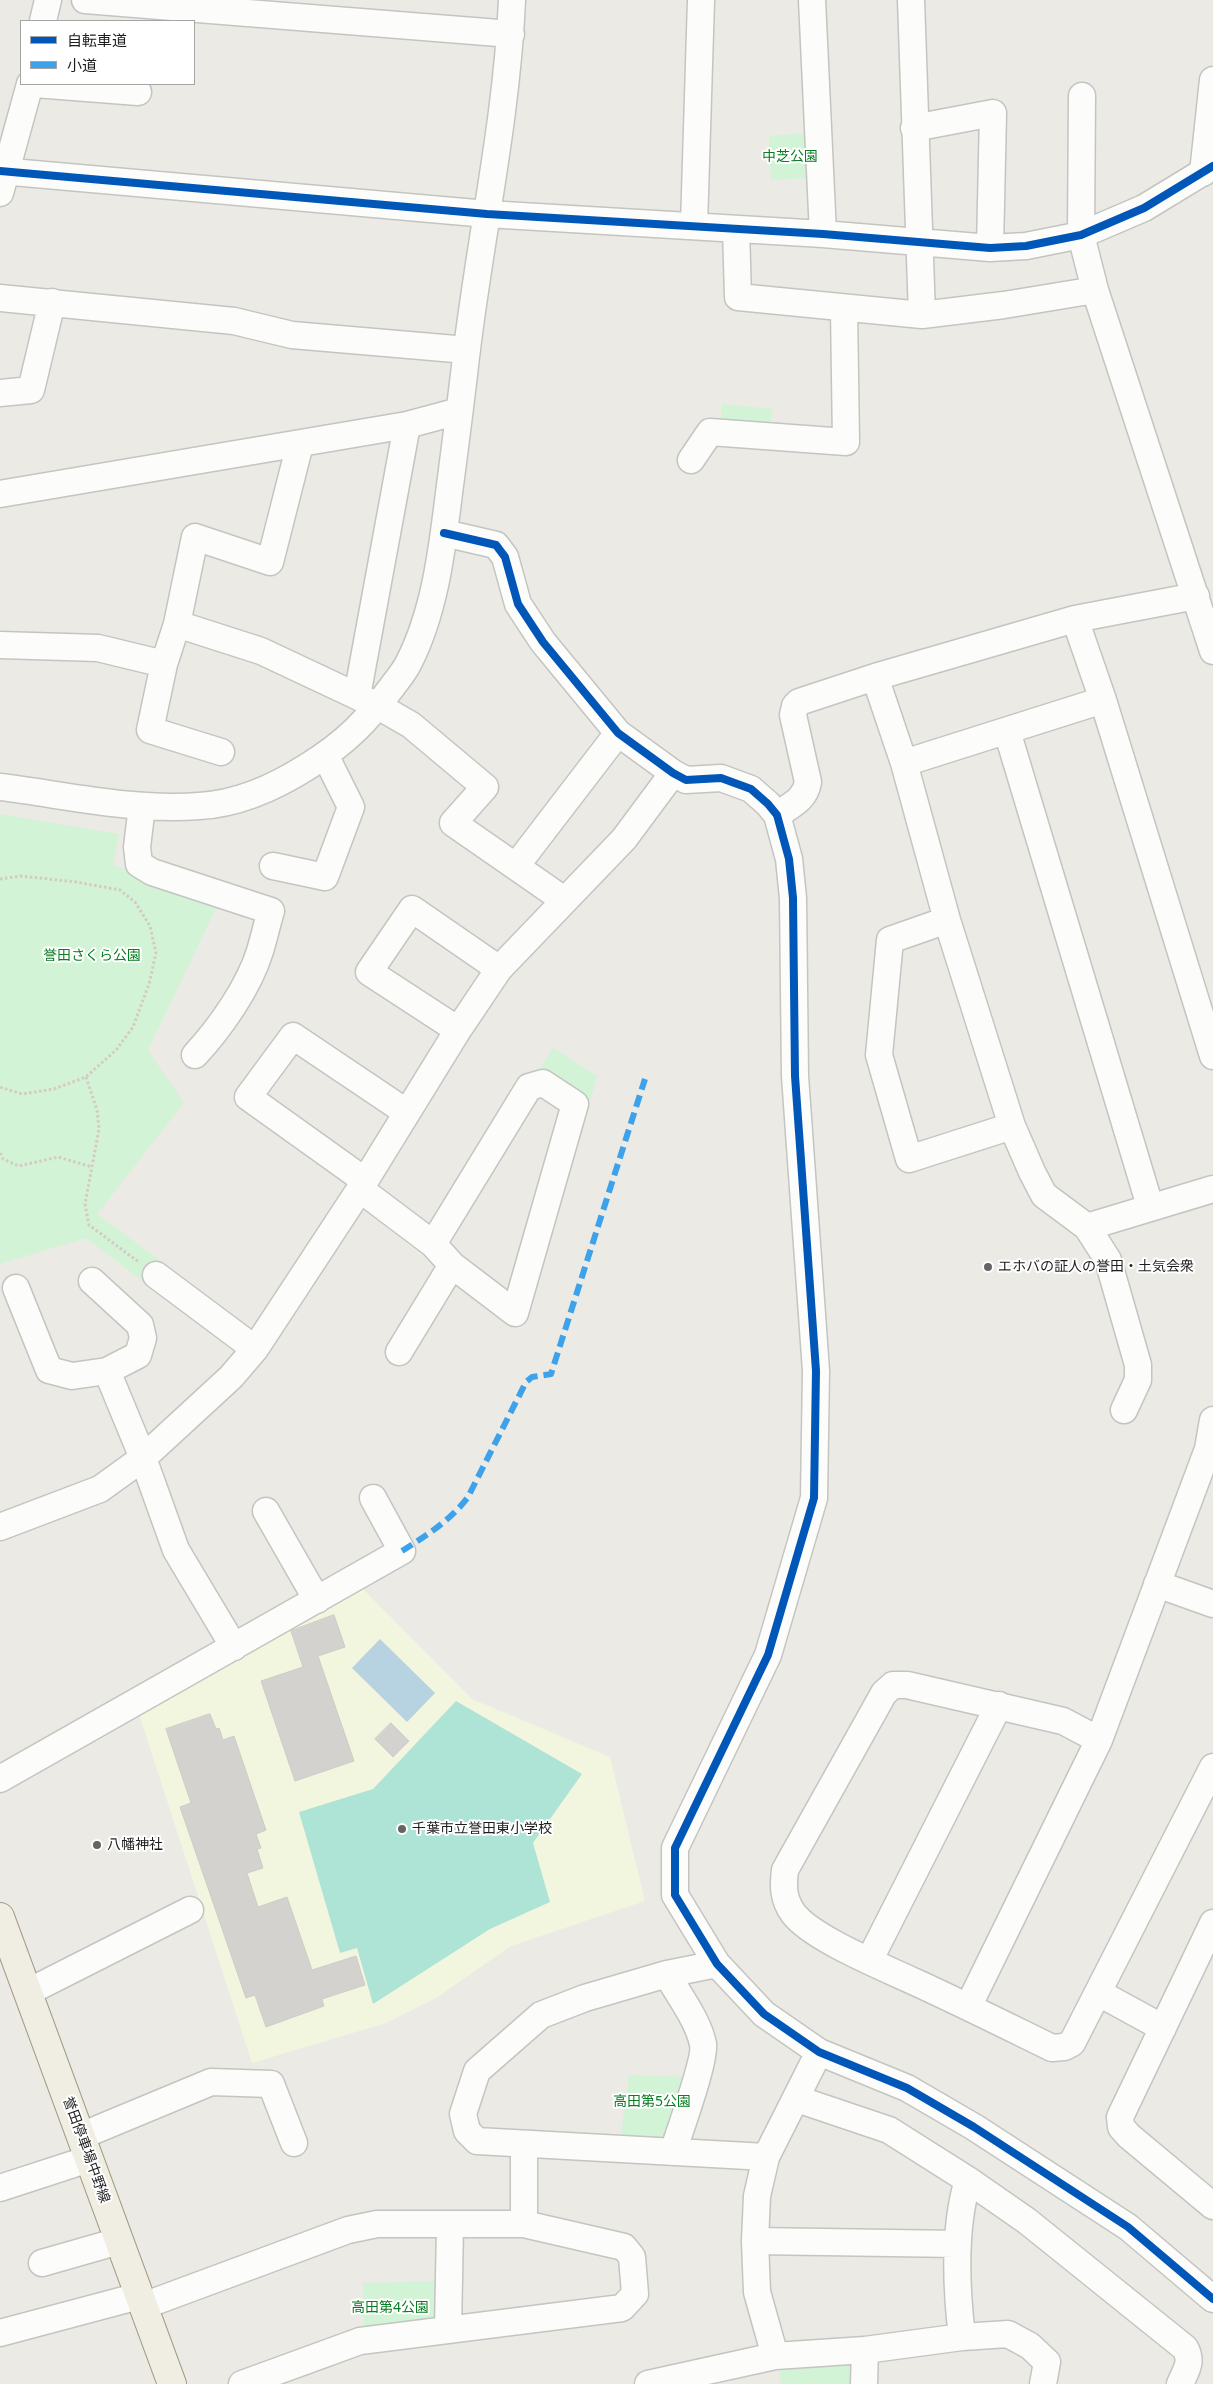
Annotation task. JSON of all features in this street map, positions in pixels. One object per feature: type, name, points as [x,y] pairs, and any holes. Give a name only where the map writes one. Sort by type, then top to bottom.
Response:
[{"type":"main road","name":"誉田停車場中野線","points":[[0,1917],[172,2384]]},
{"type":"street","points":[[43,20],[48,0]]},
{"type":"street","points":[[85,0],[511,34]]},
{"type":"street","points":[[367,701],[408,665],[435,587],[444,533],[467,350],[488,214],[511,34],[512,0]]},
{"type":"street","points":[[694,225],[701,0]]},
{"type":"street","points":[[812,0],[823,234]]},
{"type":"street","points":[[911,0],[922,314]]},
{"type":"street","points":[[30,85],[2,178],[488,214],[823,234],[990,248],[1026,246],[1081,236],[1144,208],[1208,169],[1213,80]]},
{"type":"street","points":[[47,85],[138,92]]},
{"type":"street","points":[[1082,96],[1081,236],[1094,290],[1213,652]]},
{"type":"street","points":[[914,128],[993,113],[990,248]]},
{"type":"street","points":[[736,229],[738,297],[844,309],[922,314],[1004,305],[1094,290]]},
{"type":"street","points":[[0,298],[234,321],[292,334],[467,350]]},
{"type":"street","points":[[0,393],[31,390],[52,302]]},
{"type":"street","points":[[691,460],[710,432],[846,442],[844,309]]},
{"type":"street","points":[[0,494],[407,425],[460,411]]},
{"type":"street","points":[[0,787],[142,806],[200,806],[245,798],[284,782],[351,736],[367,701],[407,425]]},
{"type":"street","points":[[221,752],[150,730],[164,664],[177,624],[196,537],[270,562],[300,444]]},
{"type":"street","points":[[444,533],[496,545],[505,558],[518,604],[523,612],[543,642],[618,733],[673,773],[686,780],[721,778],[751,789],[777,815],[790,859],[793,898],[795,1076],[816,1371],[814,1498],[768,1655],[675,1848],[675,1895],[717,1964],[764,2014],[819,2052],[907,2088],[974,2128],[1128,2227],[1213,2299]]},
{"type":"street","points":[[777,815],[802,798],[808,782],[793,714],[795,706],[799,702],[1075,619],[1196,596]]},
{"type":"street","points":[[1075,619],[1103,700],[1213,1056]]},
{"type":"street","points":[[177,624],[262,651],[367,701],[411,725],[485,787],[453,823],[564,900]]},
{"type":"street","points":[[0,645],[98,648],[164,664]]},
{"type":"street","points":[[875,678],[904,763],[947,920],[1012,1126],[1044,1195],[1086,1227],[1108,1260],[1138,1365],[1138,1380],[1124,1410]]},
{"type":"street","points":[[904,763],[1103,700]]},
{"type":"street","points":[[1007,730],[1150,1206]]},
{"type":"street","points":[[516,866],[618,733]]},
{"type":"street","points":[[273,866],[324,877],[351,807],[325,755]]},
{"type":"street","points":[[0,1527],[100,1489],[143,1458],[231,1377],[255,1349],[499,968],[624,839],[673,773]]},
{"type":"street","points":[[142,806],[137,847],[139,864],[152,872],[271,910],[260,953],[243,988],[214,1034],[195,1055]]},
{"type":"street","points":[[458,1030],[369,972],[412,909],[499,968]]},
{"type":"street","points":[[947,920],[890,940],[879,1055],[909,1159],[1012,1126]]},
{"type":"street","points":[[406,1112],[293,1036],[248,1098],[362,1184],[433,1244],[452,1265],[515,1313],[575,1104],[543,1083],[529,1087],[433,1244]]},
{"type":"street","points":[[1086,1227],[1150,1206],[1213,1189]]},
{"type":"street","points":[[400,1352],[452,1265]]},
{"type":"street","points":[[156,1275],[255,1349]]},
{"type":"street","points":[[16,1288],[49,1370],[72,1376],[107,1371],[138,1355],[143,1338],[140,1325],[92,1281]]},
{"type":"street","points":[[107,1371],[143,1458],[176,1550],[234,1647]]},
{"type":"street","points":[[968,2007],[1099,1740],[1208,1449],[1213,1420]]},
{"type":"street","points":[[0,1779],[402,1551],[373,1498]]},
{"type":"street","points":[[266,1512],[317,1600]]},
{"type":"street","points":[[1157,1584],[1213,1604]]},
{"type":"street","points":[[1099,1740],[1063,1721],[907,1685],[893,1685],[884,1693],[785,1870],[784,1898],[793,1914],[809,1928],[869,1961],[1052,2048],[1064,2047],[1072,2043],[1210,1780]]},
{"type":"street","points":[[869,1961],[999,1705]]},
{"type":"street","points":[[28,1992],[190,1910]]},
{"type":"street","points":[[1211,2200],[1121,2127],[1120,2117],[1213,1924]]},
{"type":"street","points":[[717,1964],[668,1974],[585,1998],[541,2015],[477,2071],[463,2114],[467,2131],[477,2140],[766,2157]]},
{"type":"street","points":[[668,1974],[698,2029],[703,2045],[700,2064],[673,2152]]},
{"type":"street","points":[[1099,1993],[1163,2028]]},
{"type":"street","points":[[775,2356],[757,2292],[755,2241],[757,2196],[766,2157],[797,2099],[819,2052]]},
{"type":"street","points":[[0,2188],[85,2147],[210,2082],[272,2084],[294,2143]]},
{"type":"street","points":[[797,2099],[889,2130],[968,2180],[1027,2221],[1185,2348],[1190,2356],[1190,2364],[1180,2384]]},
{"type":"street","points":[[524,2144],[524,2224]]},
{"type":"street","points":[[962,2337],[958,2244],[961,2202],[968,2180]]},
{"type":"street","points":[[0,2333],[141,2301],[348,2230],[377,2224],[450,2226],[524,2224],[624,2247],[632,2257],[635,2294],[622,2308],[360,2341],[242,2384]]},
{"type":"street","points":[[448,2330],[450,2226]]},
{"type":"street","points":[[42,2263],[119,2241]]},
{"type":"street","points":[[755,2241],[958,2244]]},
{"type":"street","points":[[648,2384],[690,2379],[775,2356],[864,2350],[962,2337],[1008,2334],[1030,2346],[1047,2362],[1043,2384]]},
{"type":"street","points":[[864,2350],[864,2384]]},
{"type":"path","points":[[0,880],[21,876],[76,882],[120,890],[135,902],[150,926],[156,953],[149,984],[133,1027],[116,1050],[86,1077],[54,1089],[22,1094],[0,1087]]},
{"type":"path","points":[[86,1077],[97,1110],[99,1129],[85,1204],[89,1225],[156,1275]]},
{"type":"path","points":[[0,1152],[3,1160],[19,1166],[58,1157],[92,1168]]},
{"type":"shaded area","name":"千葉市立誉田東小学校","points":[[361,1587],[472,1699],[610,1757],[645,1901],[511,1946],[436,1998],[386,2023],[252,2063],[139,1714]]},
{"type":"green space","name":"中芝公園","points":[[809,133],[812,178],[771,180],[769,136]]},
{"type":"green space","points":[[722,404],[772,409],[769,435],[720,430]]},
{"type":"green space","name":"誉田さくら公園","points":[[0,814],[119,834],[113,865],[219,902],[148,1050],[184,1103],[97,1214],[165,1264],[148,1285],[86,1238],[0,1264]]},
{"type":"green space","points":[[553,1048],[597,1076],[588,1107],[536,1075]]},
{"type":"green space","points":[[456,1701],[582,1774],[533,1843],[550,1902],[490,1929],[373,2004],[357,1948],[340,1953],[299,1812],[373,1789]]},
{"type":"green space","name":"高田第5公園","points":[[629,2075],[686,2077],[668,2137],[658,2144],[620,2142]]},
{"type":"green space","name":"高田第4公園","points":[[435,2281],[436,2323],[364,2335],[363,2283]]},
{"type":"green space","points":[[848,2360],[855,2366],[858,2384],[781,2384],[779,2370]]},
{"type":"water","points":[[380,1639],[435,1693],[407,1722],[352,1668]]},
{"type":"building","points":[[334,1615],[345,1647],[318,1656],[354,1761],[295,1781],[261,1681],[303,1667],[291,1631]]},
{"type":"building","points":[[210,1714],[216,1729],[219,1728],[223,1740],[234,1736],[266,1830],[256,1834],[261,1848],[257,1849],[263,1868],[247,1873],[258,1907],[287,1897],[312,1970],[356,1956],[365,1985],[322,1999],[324,2006],[266,2027],[255,1995],[246,1998],[180,1807],[191,1803],[166,1729]]},
{"type":"building","points":[[391,1723],[409,1741],[393,1757],[375,1739]]},
{"type":"marked path","points":[[402,1551],[438,1527],[461,1506],[468,1497],[526,1382],[532,1377],[551,1374],[645,1079]]},
{"type":"cycle path","points":[[0,171],[487,214],[823,234],[990,248],[1026,246],[1081,235],[1144,208],[1213,166]]},
{"type":"cycle path","points":[[444,533],[496,545],[505,557],[518,604],[543,642],[618,733],[673,773],[686,780],[721,778],[751,789],[777,815],[789,859],[793,898],[795,1076],[816,1371],[814,1498],[768,1655],[675,1848],[675,1895],[717,1964],[764,2014],[819,2052],[907,2088],[974,2127],[1128,2227],[1213,2299]]},
{"type":"place","name":"エホバの証人の誉田・土気会衆","points":[[988,1267]]},
{"type":"place","name":"千葉市立誉田東小学校","points":[[402,1829]]},
{"type":"place","name":"八幡神社","points":[[97,1845]]}]
